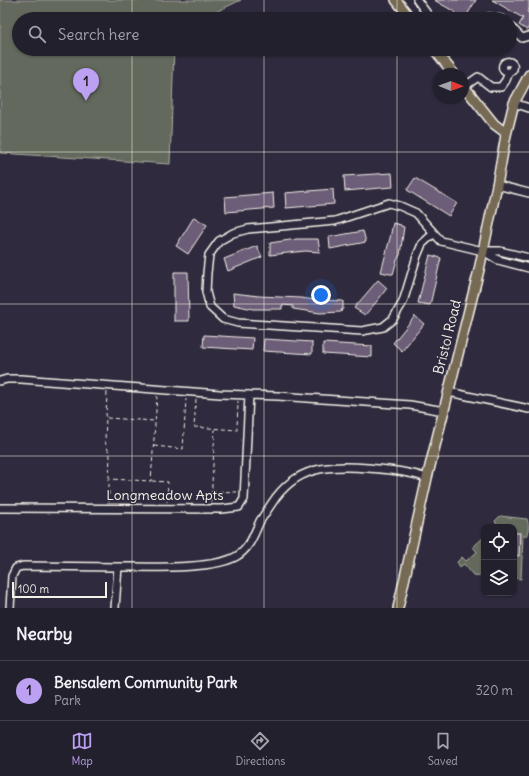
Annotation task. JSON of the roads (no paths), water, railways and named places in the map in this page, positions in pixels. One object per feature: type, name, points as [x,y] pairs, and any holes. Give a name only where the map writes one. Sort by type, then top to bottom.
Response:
[{"type":"main road","points":[[396,0],[405,12]]},
{"type":"main road","points":[[440,56],[449,68]]},
{"type":"main road","name":"Bristol Road","points":[[398,608],[427,478],[483,251],[497,185],[506,132],[514,103],[529,75]]},
{"type":"main road","points":[[469,92],[494,124],[506,132]]},
{"type":"street","points":[[417,0],[426,12]]},
{"type":"street","points":[[517,33],[522,38],[529,36]]},
{"type":"street","points":[[469,83],[478,77],[491,86],[501,87],[509,72]]},
{"type":"street","points":[[514,103],[529,108]]},
{"type":"street","points":[[497,185],[529,193]]},
{"type":"street","points":[[433,234],[422,244],[403,302],[393,319],[382,328],[362,331],[238,323],[223,319],[210,307],[206,292],[209,255],[219,241],[233,232],[248,229],[335,221],[389,204],[400,206],[416,213],[440,241],[483,251],[500,251],[529,258]]},
{"type":"street","points":[[483,251],[498,260],[529,268]]},
{"type":"street","points":[[0,381],[7,379],[21,379],[157,390],[410,405],[444,411]]},
{"type":"street","points":[[449,392],[529,409]]},
{"type":"street","name":"Longmeadow Apts","points":[[0,508],[210,509],[239,507],[244,499],[249,395]]},
{"type":"street","points":[[10,608],[12,576],[14,571],[19,567],[191,566],[228,561],[242,552],[252,541],[260,522],[281,492],[299,477],[318,469],[345,466],[397,470],[427,478]]},
{"type":"street","points":[[115,608],[118,567]]},
{"type":"place","name":"Bensalem Community Park","points":[[86,101]]}]
